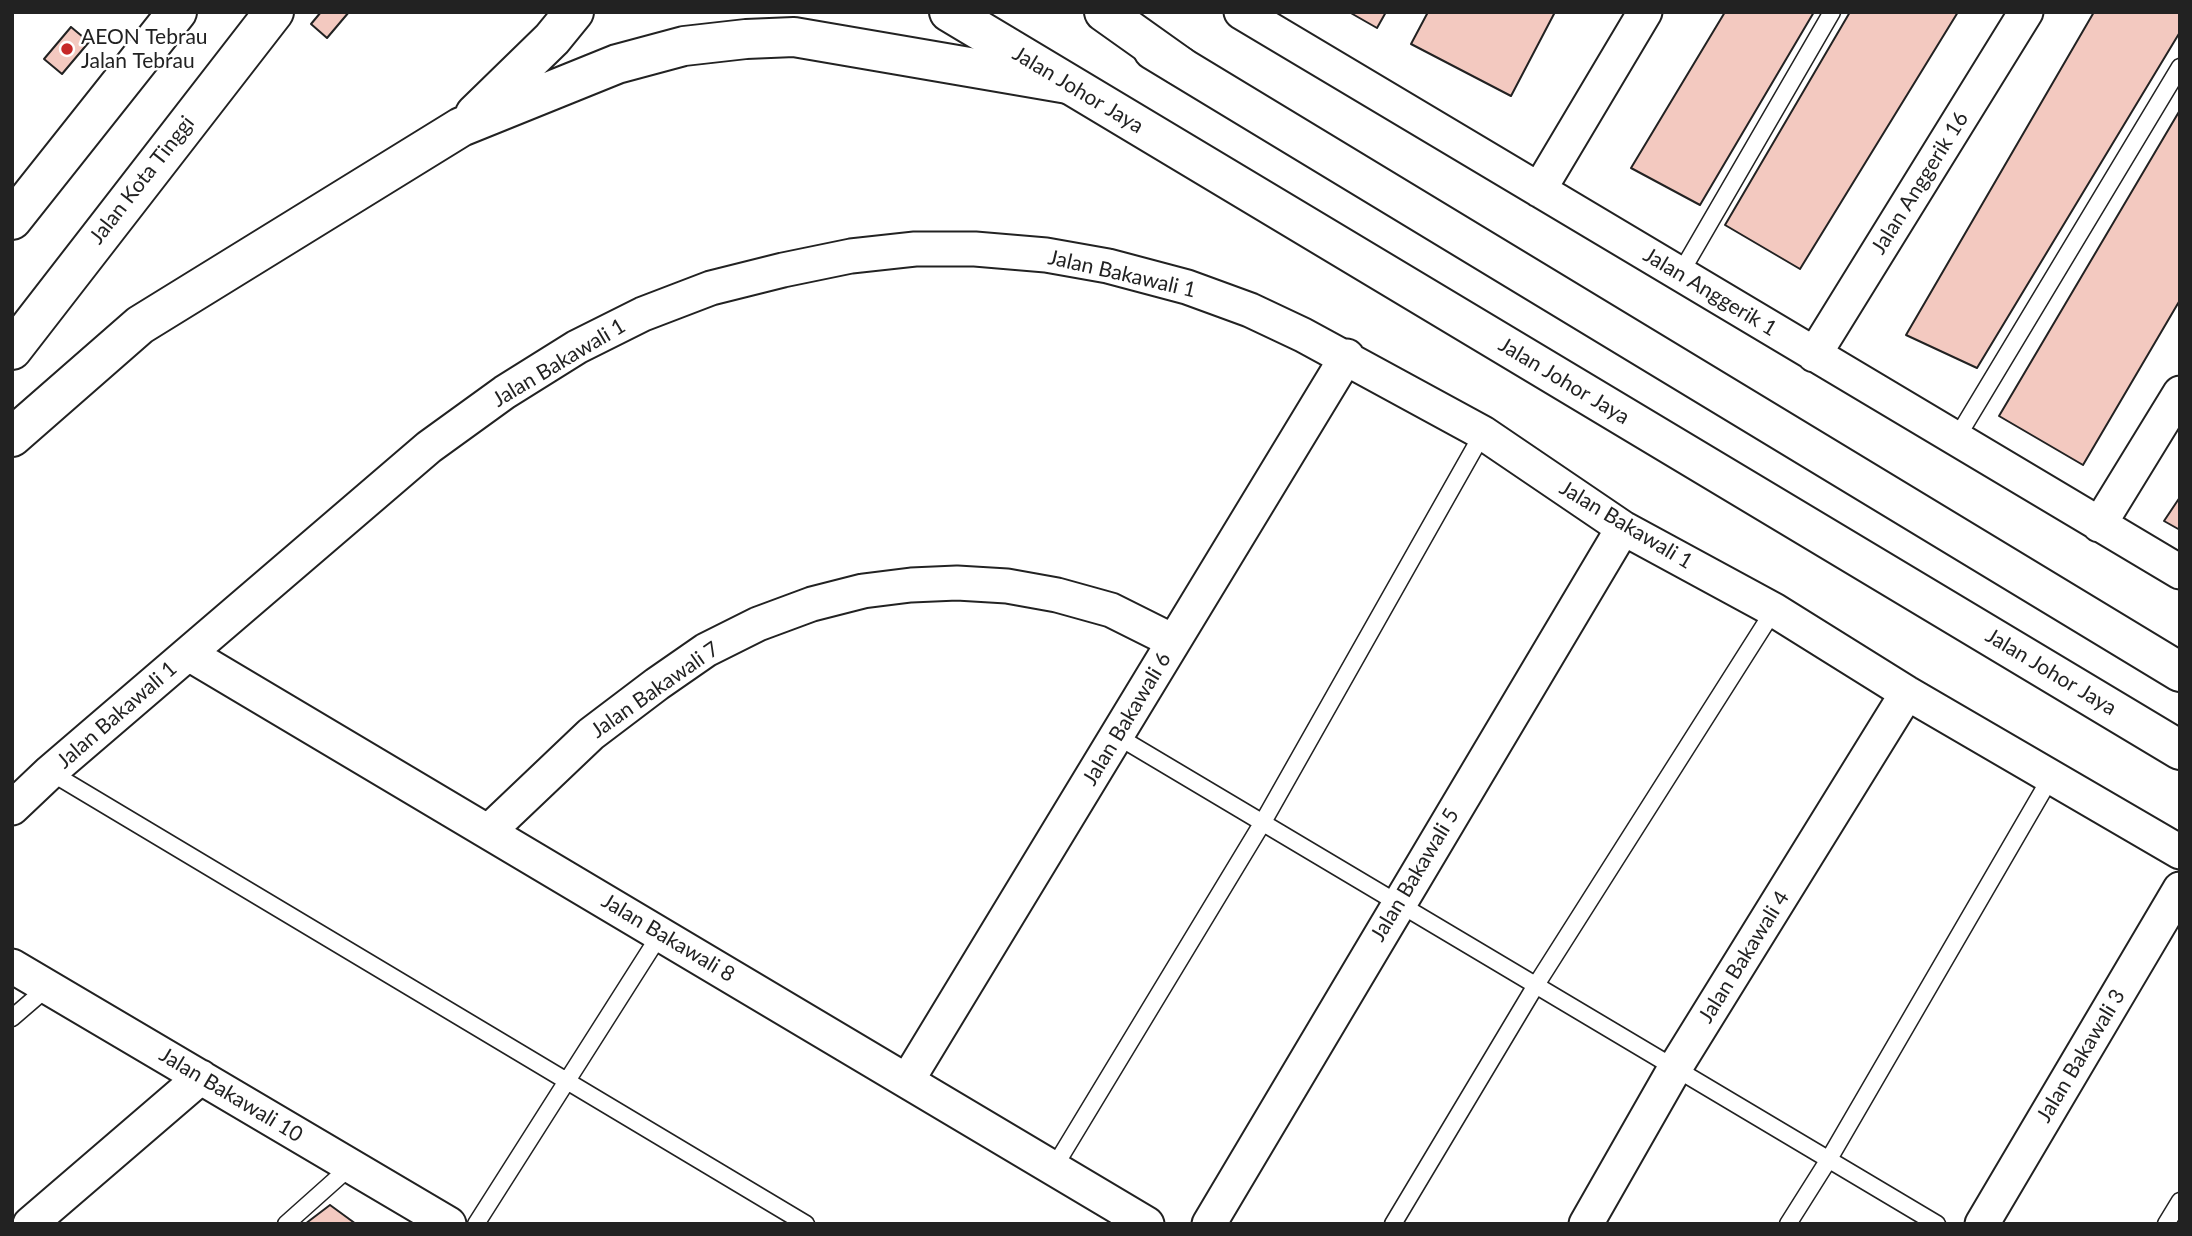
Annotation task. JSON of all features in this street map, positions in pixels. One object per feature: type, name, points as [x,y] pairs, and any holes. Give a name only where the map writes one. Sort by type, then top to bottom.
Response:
[{"type":"main road","points":[[12,220],[177,12]]},
{"type":"main road","name":"Jalan Kota Tinggi","points":[[12,350],[274,12]]},
{"type":"main road","points":[[461,127],[552,39],[574,12]]},
{"type":"main road","name":"Jalan Johor Jaya","points":[[949,12],[2180,750]]},
{"type":"main road","points":[[1091,12],[2180,672]]},
{"type":"main road","points":[[1104,12],[1180,66]]},
{"type":"main road","points":[[12,437],[141,325],[461,127],[617,64],[684,46],[794,37],[1068,84]]},
{"type":"street","name":"Jalan Anggerik 1","points":[[1241,12],[2180,572]]},
{"type":"street","points":[[1539,190],[1645,12]]},
{"type":"street","name":"Jalan Anggerik 16","points":[[1814,355],[2026,12]]},
{"type":"street","name":"Jalan Bakawali 1","points":[[12,808],[50,772],[429,447],[505,392],[577,347],[643,314],[711,288],[759,276],[851,256],[915,249],[975,249],[1046,256],[1108,267],[1187,287],[1250,310],[1346,356],[1483,433],[1622,528],[1774,610],[1907,694],[2180,852]]},
{"type":"street","name":"Jalan Bakawali 6","points":[[907,1081],[1346,356]]},
{"type":"street","points":[[2099,525],[2180,393]]},
{"type":"street","name":"Jalan Bakawali 5","points":[[1209,1224],[1622,528]]},
{"type":"street","name":"Jalan Bakawali 7","points":[[489,831],[591,734],[657,684],[716,645],[758,624],[812,604],[863,591],[911,585],[957,583],[1007,586],[1057,595],[1111,610],[1173,641]]},
{"type":"street","name":"Jalan Bakawali 8","points":[[189,654],[1146,1224]]},
{"type":"street","name":"Jalan Bakawali 4","points":[[1586,1224],[1675,1068],[1907,694]]},
{"type":"street","name":"Jalan Bakawali 3","points":[[1982,1224],[2180,889]]},
{"type":"street","name":"Jalan Bakawali 10","points":[[12,966],[449,1224]]},
{"type":"street","points":[[30,1224],[201,1077]]},
{"type":"lane","points":[[1680,274],[1832,12]]},
{"type":"lane","points":[[1956,439],[2180,67]]},
{"type":"lane","points":[[1053,1169],[1263,822],[1483,433]]},
{"type":"lane","points":[[1393,1224],[1536,985],[1774,610]]},
{"type":"lane","points":[[1118,736],[1937,1224]]},
{"type":"lane","points":[[50,772],[806,1224]]},
{"type":"lane","points":[[1788,1224],[1829,1159],[2051,777]]},
{"type":"lane","points":[[476,1224],[661,933]]},
{"type":"lane","points":[[12,1018],[48,987]]},
{"type":"lane","points":[[286,1224],[351,1166]]},
{"type":"lane","points":[[2166,1224],[2180,1201]]},
{"type":"building","points":[[321,12],[349,12],[327,38],[311,24]]},
{"type":"building","points":[[1349,12],[1386,12],[1377,28]]},
{"type":"building","points":[[1428,12],[1555,12],[1511,96],[1411,44]]},
{"type":"building","points":[[1725,12],[1814,12],[1700,205],[1631,168]]},
{"type":"building","points":[[1850,12],[1958,12],[1800,269],[1725,225]]},
{"type":"building","points":[[2094,12],[2180,12],[2180,32],[1977,368],[1906,335]]},
{"type":"building","points":[[71,27],[89,42],[62,74],[44,59]]},
{"type":"building","points":[[2180,110],[2180,300],[2083,465],[1999,416]]},
{"type":"building","points":[[2180,497],[2180,530],[2164,521]]},
{"type":"building","points":[[330,1205],[356,1224],[305,1224]]},
{"type":"place","name":"AEON Tebrau Jalan Tebrau","points":[[67,49]]}]
